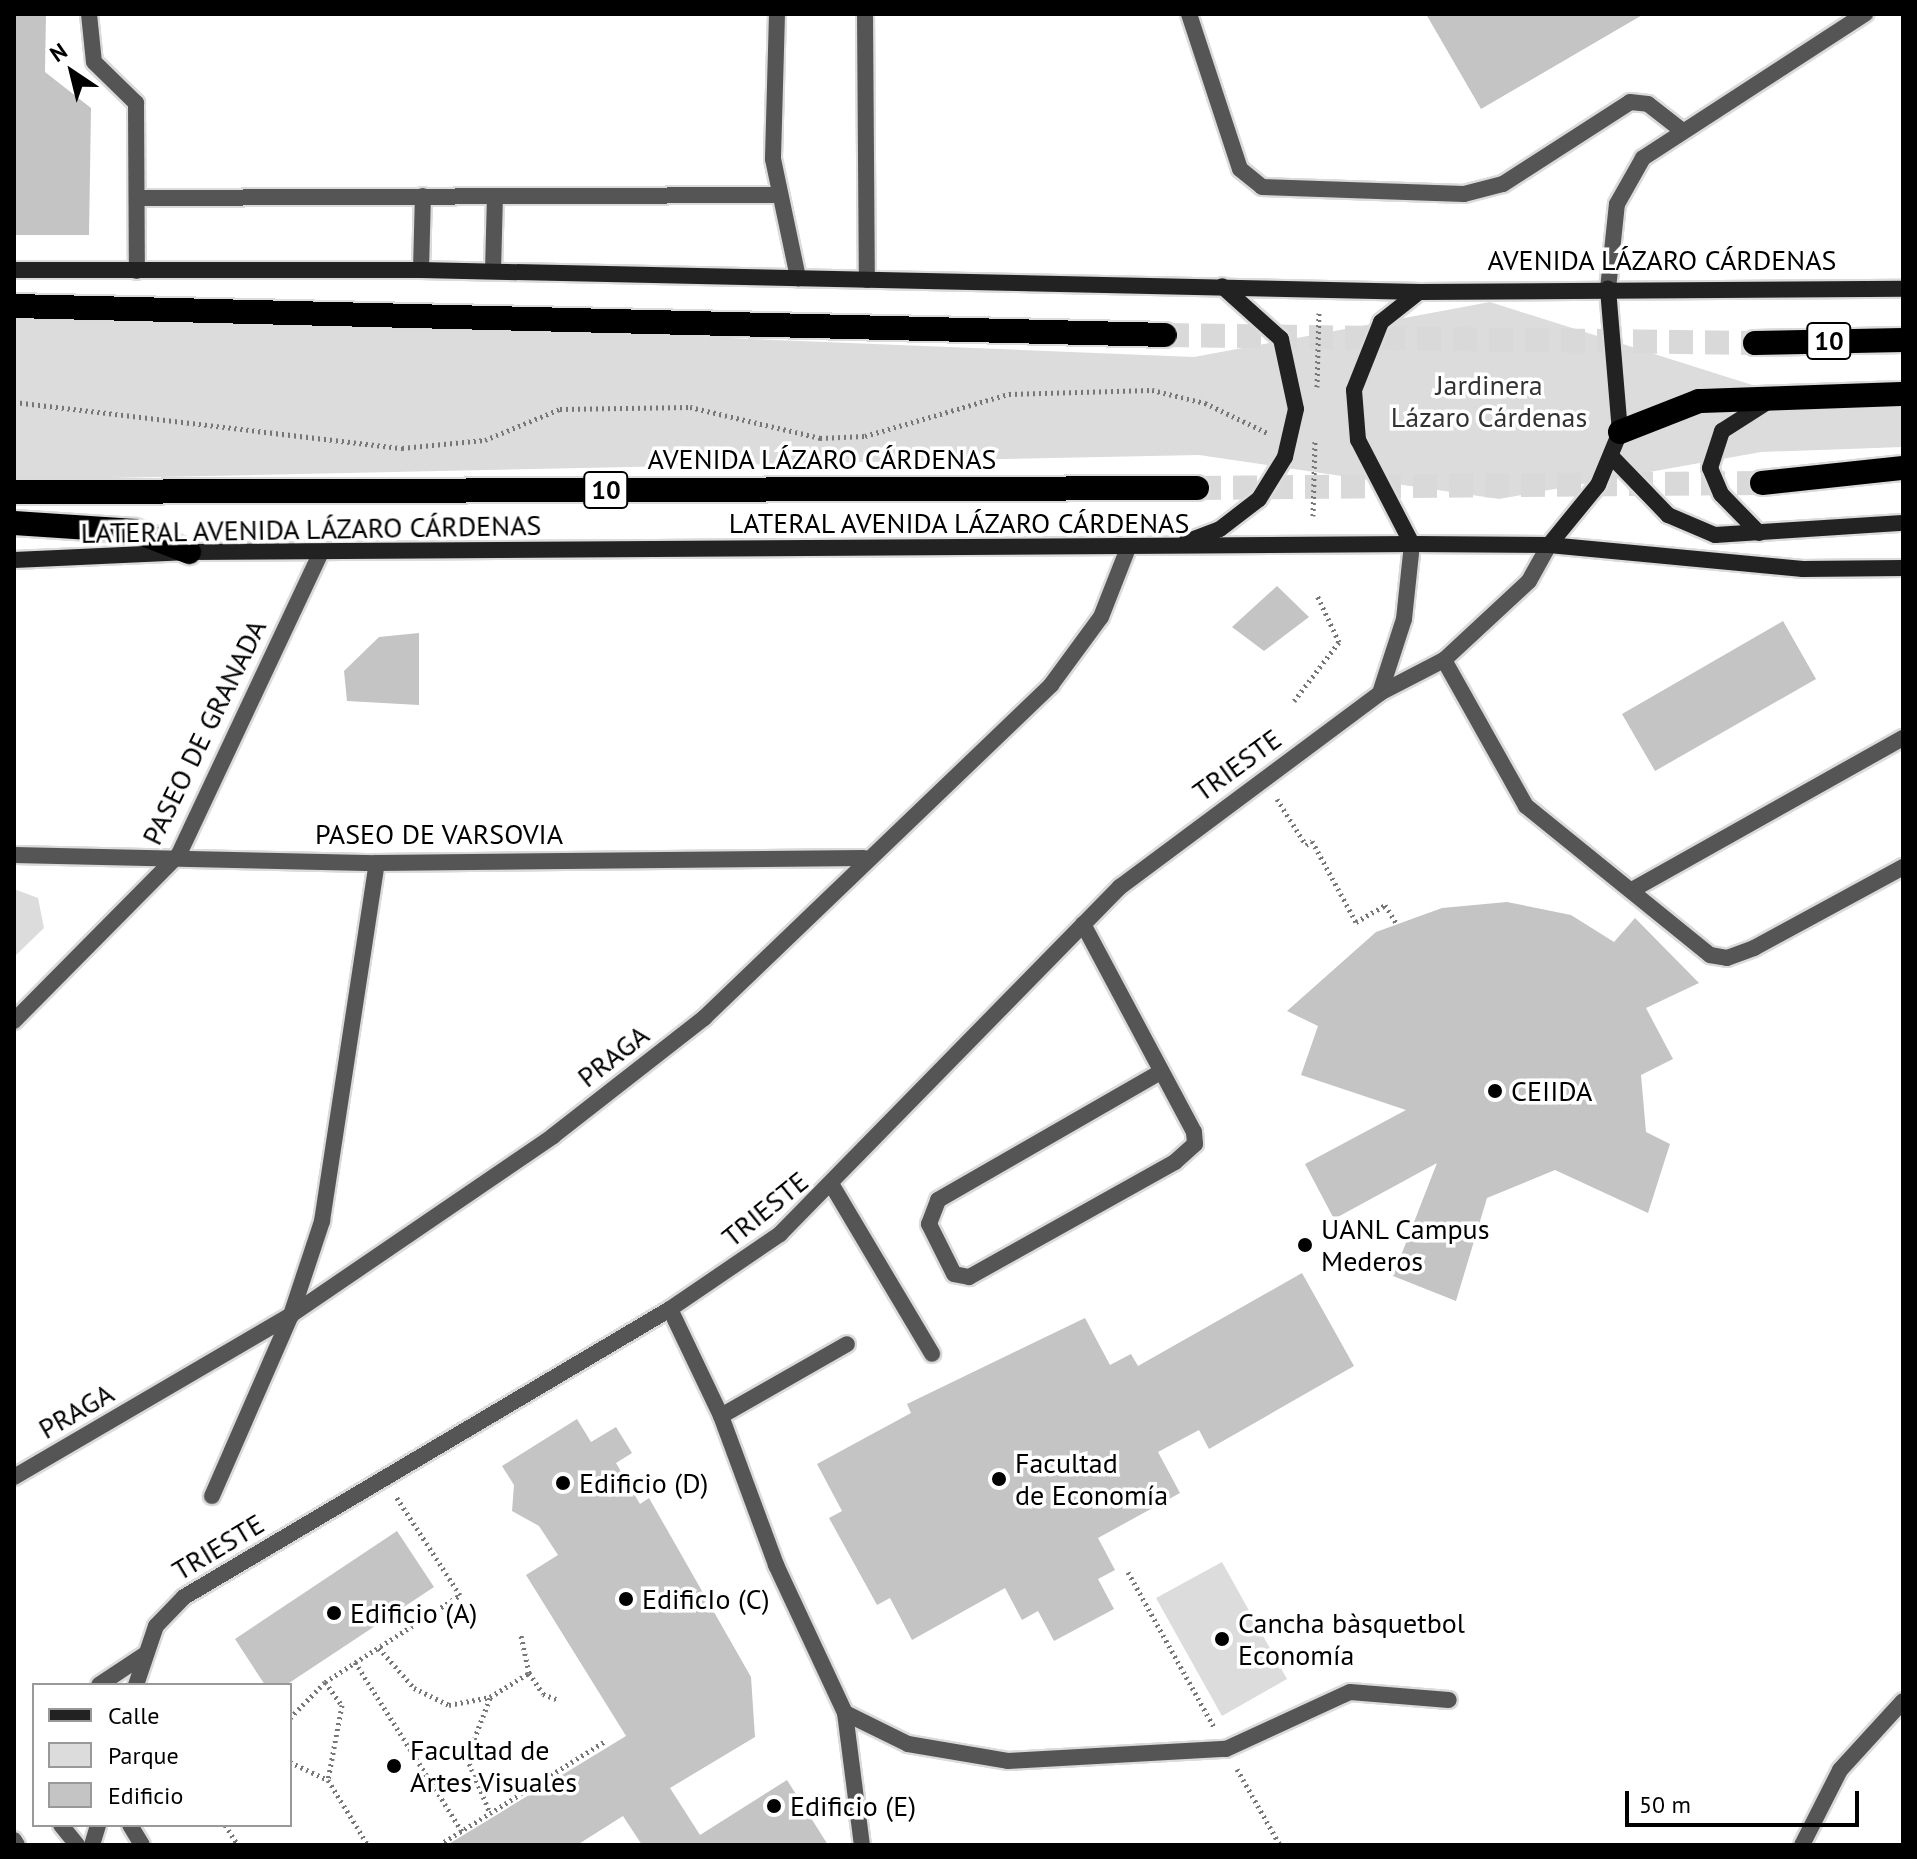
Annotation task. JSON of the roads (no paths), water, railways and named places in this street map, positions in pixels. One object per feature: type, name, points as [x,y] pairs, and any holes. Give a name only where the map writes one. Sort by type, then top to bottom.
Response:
[{"type":"highway","points":[[14,306],[1165,335]]},
{"type":"highway","name":"10","points":[[1755,343],[1903,340]]},
{"type":"highway","points":[[1620,432],[1680,405],[1903,394]]},
{"type":"highway","points":[[1762,483],[1903,468]]},
{"type":"highway","name":"AVENIDA LÁZARO CÁRDENAS","points":[[14,492],[1197,488]]},
{"type":"highway","points":[[14,523],[135,531],[189,552]]},
{"type":"main road","points":[[14,270],[493,271],[1221,285],[1420,292]]},
{"type":"main road","points":[[1166,548],[1241,515],[1274,479],[1290,441],[1295,385],[1281,339],[1221,285]]},
{"type":"main road","points":[[1549,545],[1612,457],[1620,432],[1608,289]]},
{"type":"main road","name":"AVENIDA LÁZARO CÁRDENAS","points":[[1420,292],[1903,289]]},
{"type":"main road","points":[[1412,544],[1362,451],[1354,390],[1381,322],[1420,292]]},
{"type":"main road","points":[[1759,533],[1721,494],[1710,468],[1722,431],[1772,400]]},
{"type":"main road","points":[[1612,457],[1682,525],[1715,535],[1903,523]]},
{"type":"main road","name":"LATERAL AVENIDA LÁZARO CÁRDENAS","points":[[14,560],[189,552],[320,554],[1412,544],[1549,545],[1803,569],[1903,568]]},
{"type":"street","points":[[89,14],[94,62],[136,103],[137,271]]},
{"type":"street","points":[[777,14],[778,195],[798,278]]},
{"type":"street","points":[[865,14],[867,280]]},
{"type":"street","points":[[1189,14],[1240,169],[1262,187],[1464,194],[1503,184],[1630,102],[1648,104],[1679,128]]},
{"type":"street","points":[[1608,289],[1625,181],[1679,128],[1865,14]]},
{"type":"street","points":[[138,198],[778,195]]},
{"type":"street","points":[[421,270],[423,196]]},
{"type":"street","points":[[493,271],[495,196]]},
{"type":"street","points":[[1380,693],[1404,619],[1412,544]]},
{"type":"street","name":"TRIESTE","points":[[137,1683],[144,1655],[168,1609],[184,1597],[670,1309],[780,1234],[833,1187],[1083,924],[1159,854],[1380,693],[1444,660],[1529,581],[1549,545]]},
{"type":"street","name":"PRAGA","points":[[14,1477],[291,1315],[553,1136],[704,1018],[864,858],[1051,685],[1101,617],[1128,548]]},
{"type":"street","name":"PASEO DE GRANADA","points":[[14,1021],[179,854],[320,554]]},
{"type":"street","points":[[1444,660],[1526,806],[1632,890],[1692,944],[1727,958],[1903,867]]},
{"type":"street","points":[[1632,890],[1903,738]]},
{"type":"street","name":"PASEO DE VARSOVIA","points":[[14,855],[179,854],[377,863],[864,858]]},
{"type":"street","name":"TRIESTE","points":[[212,1496],[291,1315],[322,1221],[377,863]]},
{"type":"street","points":[[1083,924],[1194,1132],[1188,1152],[969,1277],[954,1274],[929,1224],[938,1200],[1161,1072]]},
{"type":"street","points":[[833,1187],[932,1354]]},
{"type":"street","points":[[670,1309],[721,1416],[776,1565],[845,1713],[862,1845]]},
{"type":"street","points":[[721,1416],[847,1344]]},
{"type":"street","points":[[102,1683],[144,1655]]},
{"type":"street","points":[[845,1713],[908,1744],[1008,1761],[1226,1749],[1350,1692],[1449,1700]]},
{"type":"street","points":[[1802,1845],[1840,1770],[1903,1701]]},
{"type":"street","points":[[63,1827],[77,1845]]},
{"type":"street","points":[[131,1827],[142,1845]]},
{"type":"street","points":[[14,1840],[17,1845]]},
{"type":"tunnel","points":[[1165,335],[1755,343]]},
{"type":"tunnel","points":[[1197,488],[1762,483]]},
{"type":"place","name":"CEIIDA","points":[[1495,1091]]},
{"type":"place","name":"UANL Campus Mederos","points":[[1305,1245]]},
{"type":"place","name":"Facultad de Economía","points":[[999,1479]]},
{"type":"place","name":"Edificio (D)","points":[[563,1483]]},
{"type":"place","name":"EdificIo (C)","points":[[626,1599]]},
{"type":"place","name":"Edificio (A)","points":[[334,1613]]},
{"type":"place","name":"Cancha bàsquetbol Economía","points":[[1222,1639]]},
{"type":"place","name":"Facultad de Artes Visuales","points":[[394,1766]]},
{"type":"place","name":"Edificio (E)","points":[[774,1806]]},
{"type":"park label","name":"Jardinera Lázaro Cárdenas","points":[[1489,401]]}]
